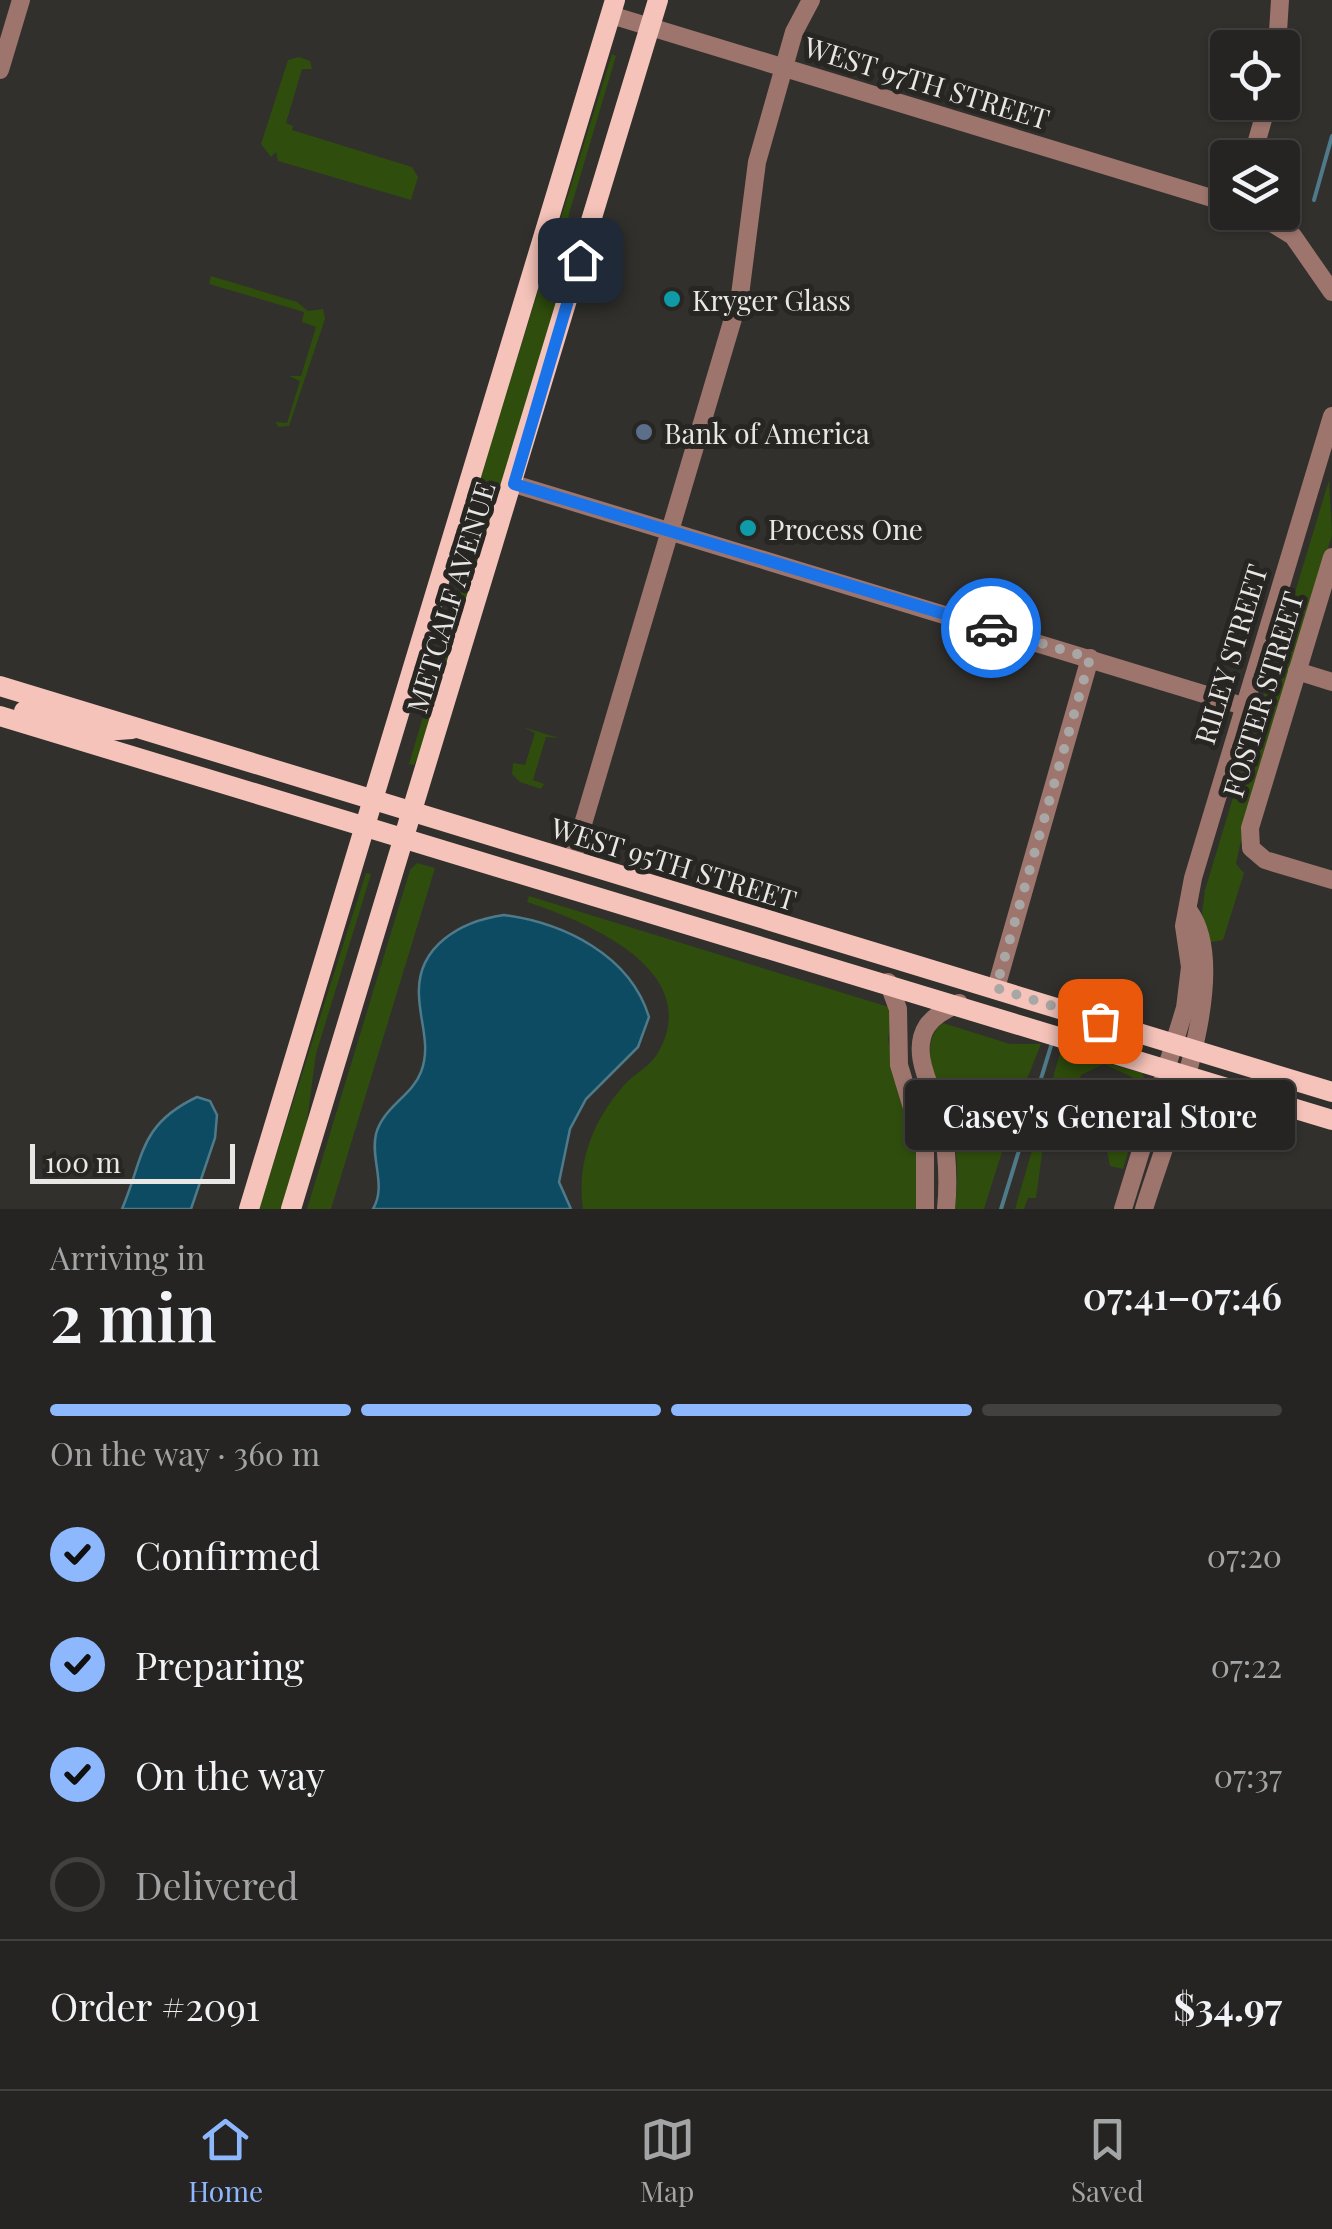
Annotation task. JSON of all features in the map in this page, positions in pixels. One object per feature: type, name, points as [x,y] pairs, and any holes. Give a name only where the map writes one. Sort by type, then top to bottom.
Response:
[{"type":"main road","name":"METCALF AVENUE","points":[[292,1209],[658,0]]},
{"type":"main road","name":"METCALF AVENUE","points":[[249,1209],[367,827],[506,350],[613,8]]},
{"type":"main road","name":"WEST 95TH STREET","points":[[0,686],[1332,1092]]},
{"type":"main road","points":[[8,719],[23,711],[104,732],[139,727]]},
{"type":"main road","name":"WEST 95TH STREET","points":[[8,719],[1329,1115]]},
{"type":"street","points":[[0,70],[21,0]]},
{"type":"street","points":[[572,861],[740,295],[753,180],[794,32],[811,0]]},
{"type":"street","points":[[1278,30],[1280,0]]},
{"type":"street","name":"WEST 97TH STREET","points":[[613,8],[650,27],[1210,198]]},
{"type":"street","points":[[1283,230],[1318,266],[1332,292]]},
{"type":"street","name":"RILEY STREET","points":[[1183,1047],[1204,972],[1196,921],[1189,910],[1193,878],[1332,416]]},
{"type":"street","points":[[514,484],[1244,706]]},
{"type":"street","name":"FOSTER STREET","points":[[1332,557],[1250,828],[1251,848],[1264,860],[1332,880]]},
{"type":"street","points":[[996,988],[1090,658]]},
{"type":"street","points":[[1297,671],[1332,682]]},
{"type":"street","points":[[888,982],[898,1009],[898,1065],[915,1112],[927,1167],[925,1209]]},
{"type":"street","points":[[946,1209],[948,1168],[937,1106],[923,1066],[921,1042],[927,1026],[959,1003]]},
{"type":"street","points":[[1124,1209],[1183,1047]]},
{"type":"street","points":[[1144,1209],[1176,1070]]},
{"type":"street","points":[[915,1112],[937,1106]]},
{"type":"green space","points":[[612,54],[616,56],[569,214],[558,295],[422,749],[414,765],[409,764],[464,578],[474,497]]},
{"type":"green space","points":[[299,57],[310,61],[312,69],[302,69],[286,123],[293,126],[292,130],[412,167],[418,177],[411,200],[278,161],[276,152],[271,157],[261,144],[288,60]]},
{"type":"green space","points":[[211,276],[297,302],[308,311],[323,309],[325,319],[289,426],[279,427],[275,422],[287,423],[300,381],[289,376],[301,376],[316,327],[302,322],[304,312],[209,284]]},
{"type":"green space","points":[[1329,480],[1332,535],[1240,845],[1236,864],[1244,873],[1223,940],[1206,943],[1202,913],[1205,890]]},
{"type":"green space","points":[[523,727],[559,738],[546,737],[533,780],[544,784],[541,789],[520,782],[512,774],[513,763],[525,765],[535,733]]},
{"type":"green space","points":[[417,863],[435,868],[331,1209],[307,1209],[410,870]]},
{"type":"green space","points":[[366,873],[371,874],[316,1054],[305,1136],[283,1209],[259,1209]]},
{"type":"green space","points":[[529,896],[892,1008],[888,1040],[920,1157],[918,1209],[583,1209],[582,1174],[596,1126],[626,1083],[659,1051],[669,1022],[665,996],[652,973],[631,953],[578,922],[527,902]]},
{"type":"green space","points":[[943,1023],[1010,1044],[1041,1044],[1017,1104],[984,1209],[955,1209],[954,1137],[934,1075],[930,1046]]},
{"type":"green space","points":[[1061,1050],[1142,1073],[1148,1085],[1123,1169],[1110,1166],[1107,1150],[1132,1077],[1104,1064],[1081,1075],[1062,1138],[1053,1135],[1044,1139],[1036,1198],[1028,1198],[1024,1209],[1015,1209]]},
{"type":"water","points":[[504,915],[549,926],[592,946],[627,976],[649,1017],[638,1047],[586,1099],[570,1129],[559,1182],[571,1209],[373,1209],[379,1191],[376,1134],[385,1116],[417,1080],[424,1062],[419,996],[425,963],[433,950],[457,930]]},
{"type":"water","points":[[197,1097],[210,1101],[217,1115],[215,1138],[191,1209],[122,1209],[153,1131],[163,1119]]},
{"type":"waterway","points":[[1314,200],[1332,136]]},
{"type":"waterway","points":[[1001,1209],[1051,1046]]},
{"type":"way so far","points":[[991,628],[1090,658],[996,988],[1100,1021]]},
{"type":"place","name":"Kryger Glass","points":[[672,299]]},
{"type":"place","name":"Bank of America","points":[[644,432]]},
{"type":"place","name":"Process One","points":[[748,528]]},
{"type":"place","name":"Casey's General Store","points":[[1100,1021]]},
{"type":"route","points":[[580,260],[514,484],[991,628]]}]
